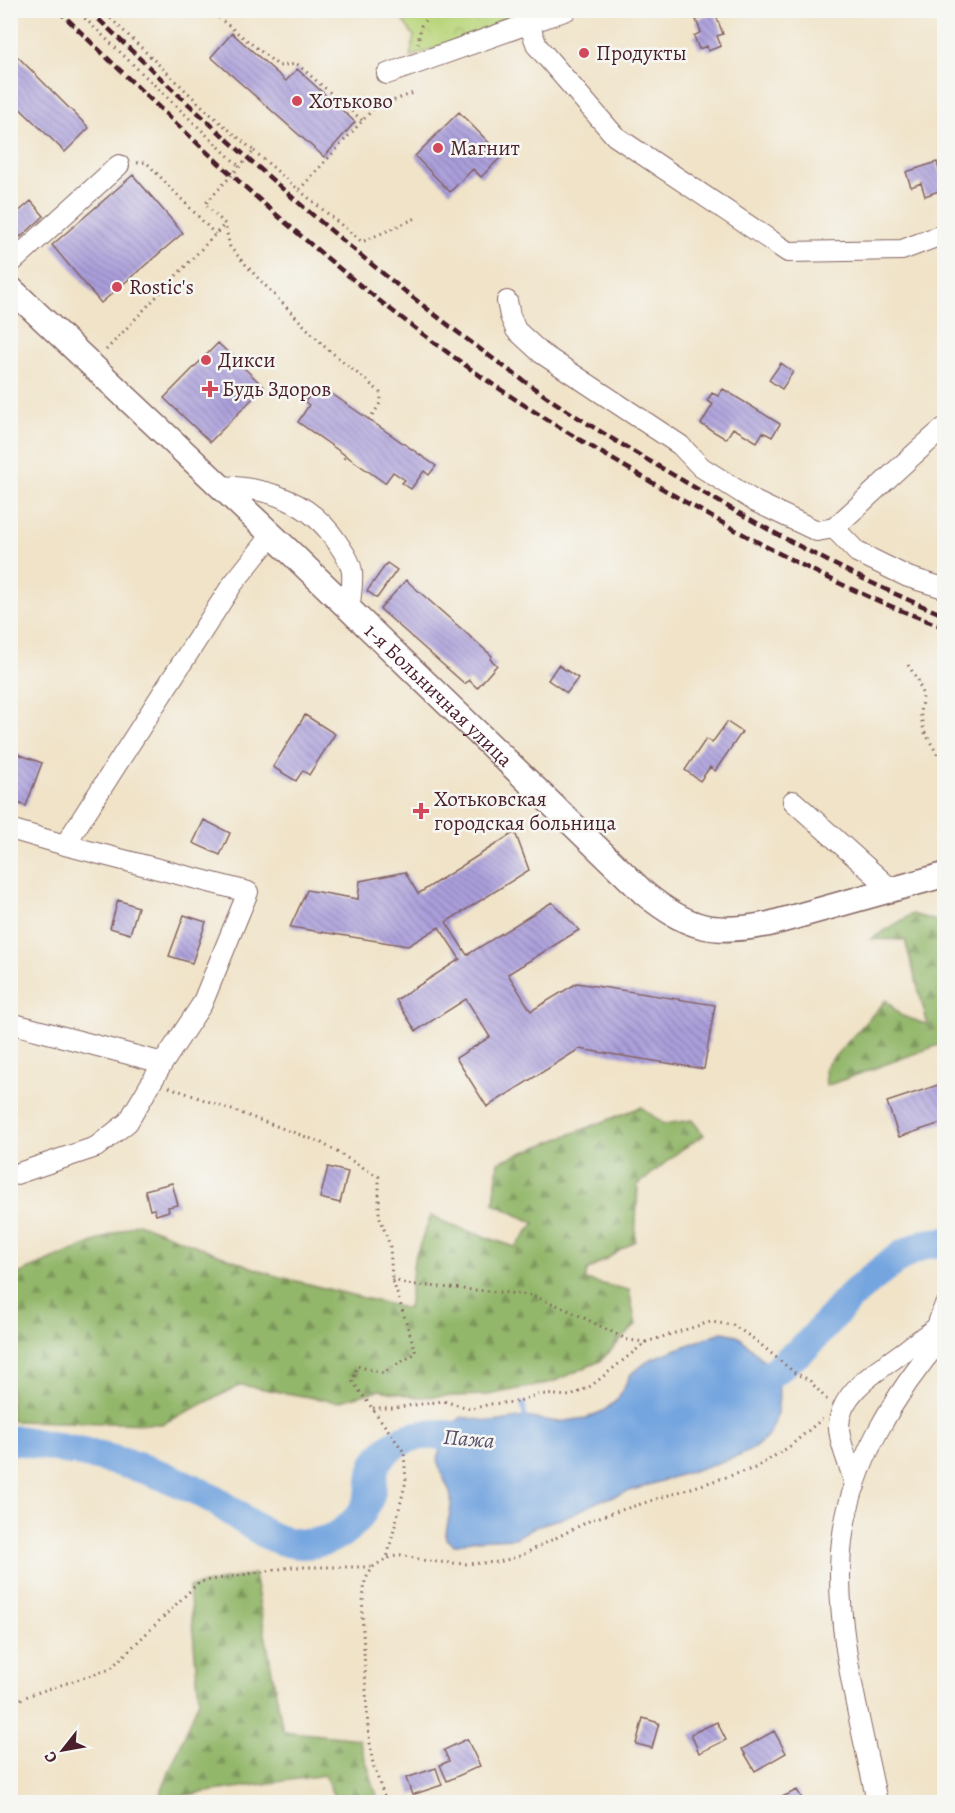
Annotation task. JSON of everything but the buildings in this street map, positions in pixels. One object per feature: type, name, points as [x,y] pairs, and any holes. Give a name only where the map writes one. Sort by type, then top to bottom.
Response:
[{"type":"main road","name":"1-я Больничная улица","points":[[10,288],[221,486],[645,894],[663,908],[686,922],[706,927],[749,928],[941,878]]},
{"type":"street","points":[[387,74],[567,10]]},
{"type":"street","points":[[529,24],[537,46],[615,136],[788,252],[902,250],[945,234]]},
{"type":"street","points":[[10,264],[119,165]]},
{"type":"street","points":[[507,301],[516,330],[541,353],[680,445],[701,467],[756,502],[817,531],[834,528],[888,481],[907,459],[945,428]]},
{"type":"street","points":[[221,486],[267,491],[302,508],[318,520],[334,537],[352,570],[349,609]]},
{"type":"street","points":[[834,528],[857,552],[908,577],[945,588]]},
{"type":"street","points":[[65,845],[232,585],[272,535]]},
{"type":"street","points":[[793,801],[892,891]]},
{"type":"street","points":[[10,829],[248,892],[202,1004],[128,1122],[96,1147],[10,1176]]},
{"type":"street","points":[[10,1023],[163,1063]]},
{"type":"street","points":[[877,1803],[847,1653],[842,1616],[841,1543],[845,1518],[870,1449],[893,1403],[926,1356],[942,1320]]},
{"type":"street","points":[[855,1486],[848,1458],[841,1442],[840,1413],[849,1398],[871,1375],[942,1320]]},
{"type":"path","points":[[76,10],[240,167]]},
{"type":"path","points":[[102,10],[208,112],[362,242],[416,218]]},
{"type":"path","points":[[209,10],[279,66],[297,64],[363,121]]},
{"type":"path","points":[[417,45],[421,26],[432,10]]},
{"type":"path","points":[[299,190],[374,108],[416,92]]},
{"type":"path","points":[[254,151],[205,204],[225,224],[230,247],[255,275],[325,347],[379,391],[381,401],[369,419]]},
{"type":"path","points":[[119,165],[146,162],[215,234]]},
{"type":"path","points":[[103,354],[225,224]]},
{"type":"path","points":[[908,665],[918,680],[923,697],[920,712],[924,731],[945,766]]},
{"type":"path","points":[[152,1081],[320,1142],[379,1177],[379,1215],[390,1246],[392,1278],[417,1353],[383,1373],[357,1366],[353,1382],[404,1452],[406,1481],[387,1558]]},
{"type":"path","points":[[392,1278],[406,1284],[531,1295],[564,1308],[628,1340],[646,1342]]},
{"type":"path","points":[[373,1408],[393,1408],[443,1401],[472,1409],[490,1404],[516,1402],[540,1394],[571,1396],[591,1386],[646,1342],[710,1322],[733,1325],[776,1355],[795,1372],[809,1380],[840,1413],[822,1419],[789,1447],[755,1468],[593,1519],[520,1556],[499,1562],[464,1564],[427,1561],[401,1555],[387,1558],[373,1567],[365,1580],[362,1612],[368,1729],[374,1764],[386,1803]]},
{"type":"path","points":[[10,1704],[30,1695],[110,1669],[199,1582],[292,1567],[373,1567]]},
{"type":"green space","points":[[396,11],[541,11],[410,57],[414,36]]},
{"type":"green space","points":[[912,914],[944,923],[944,1043],[826,1086],[825,1067],[886,1000],[900,1015],[928,1025],[905,940],[871,939]]},
{"type":"green space","points":[[641,1107],[664,1124],[692,1120],[704,1135],[682,1149],[638,1185],[635,1241],[587,1271],[585,1280],[629,1290],[636,1325],[600,1361],[553,1382],[488,1395],[417,1397],[380,1390],[337,1402],[241,1385],[162,1424],[11,1421],[11,1277],[138,1223],[272,1275],[408,1309],[414,1260],[431,1215],[450,1225],[515,1247],[535,1223],[494,1204],[498,1162]]},
{"type":"green space","points":[[254,1574],[283,1731],[359,1739],[379,1802],[336,1802],[325,1775],[158,1799],[199,1700],[189,1587]]},
{"type":"water","points":[[722,1332],[737,1335],[775,1371],[778,1387],[777,1414],[767,1437],[757,1446],[739,1456],[599,1501],[569,1516],[536,1526],[515,1538],[474,1540],[454,1545],[446,1539],[451,1497],[440,1470],[440,1447],[446,1433],[462,1417],[494,1422],[525,1417],[558,1422],[586,1418],[603,1411],[617,1400],[631,1374],[651,1359]]},
{"type":"waterway","name":"Пажа","points":[[742,1393],[750,1390],[806,1346],[852,1295],[882,1270],[904,1254],[925,1244],[944,1242]]},
{"type":"waterway","points":[[523,1404],[525,1417]]},
{"type":"waterway","name":"Пажа","points":[[10,1441],[17,1440],[91,1455],[163,1476],[209,1497],[272,1537],[299,1544],[324,1541],[342,1533],[356,1520],[370,1495],[376,1464],[382,1455],[396,1444],[421,1435],[449,1435],[485,1440]]},
{"type":"railway","points":[[58,10],[259,200],[365,289],[475,372],[574,436],[741,533],[841,584],[944,627]]},
{"type":"railway","points":[[89,10],[246,157],[300,204],[410,295],[524,381],[612,439],[763,526],[852,573],[944,615]]},
{"type":"place","name":"Продукты","points":[[584,53]]},
{"type":"place","name":"Хотьково","points":[[297,101]]},
{"type":"place","name":"Магнит","points":[[438,148]]},
{"type":"place","name":"Rostic's","points":[[117,287]]},
{"type":"place","name":"Дикси","points":[[206,360]]},
{"type":"place","name":"Будь Здоров","points":[[210,389]]},
{"type":"place","name":"Хотьковская городская больница","points":[[421,811]]}]
